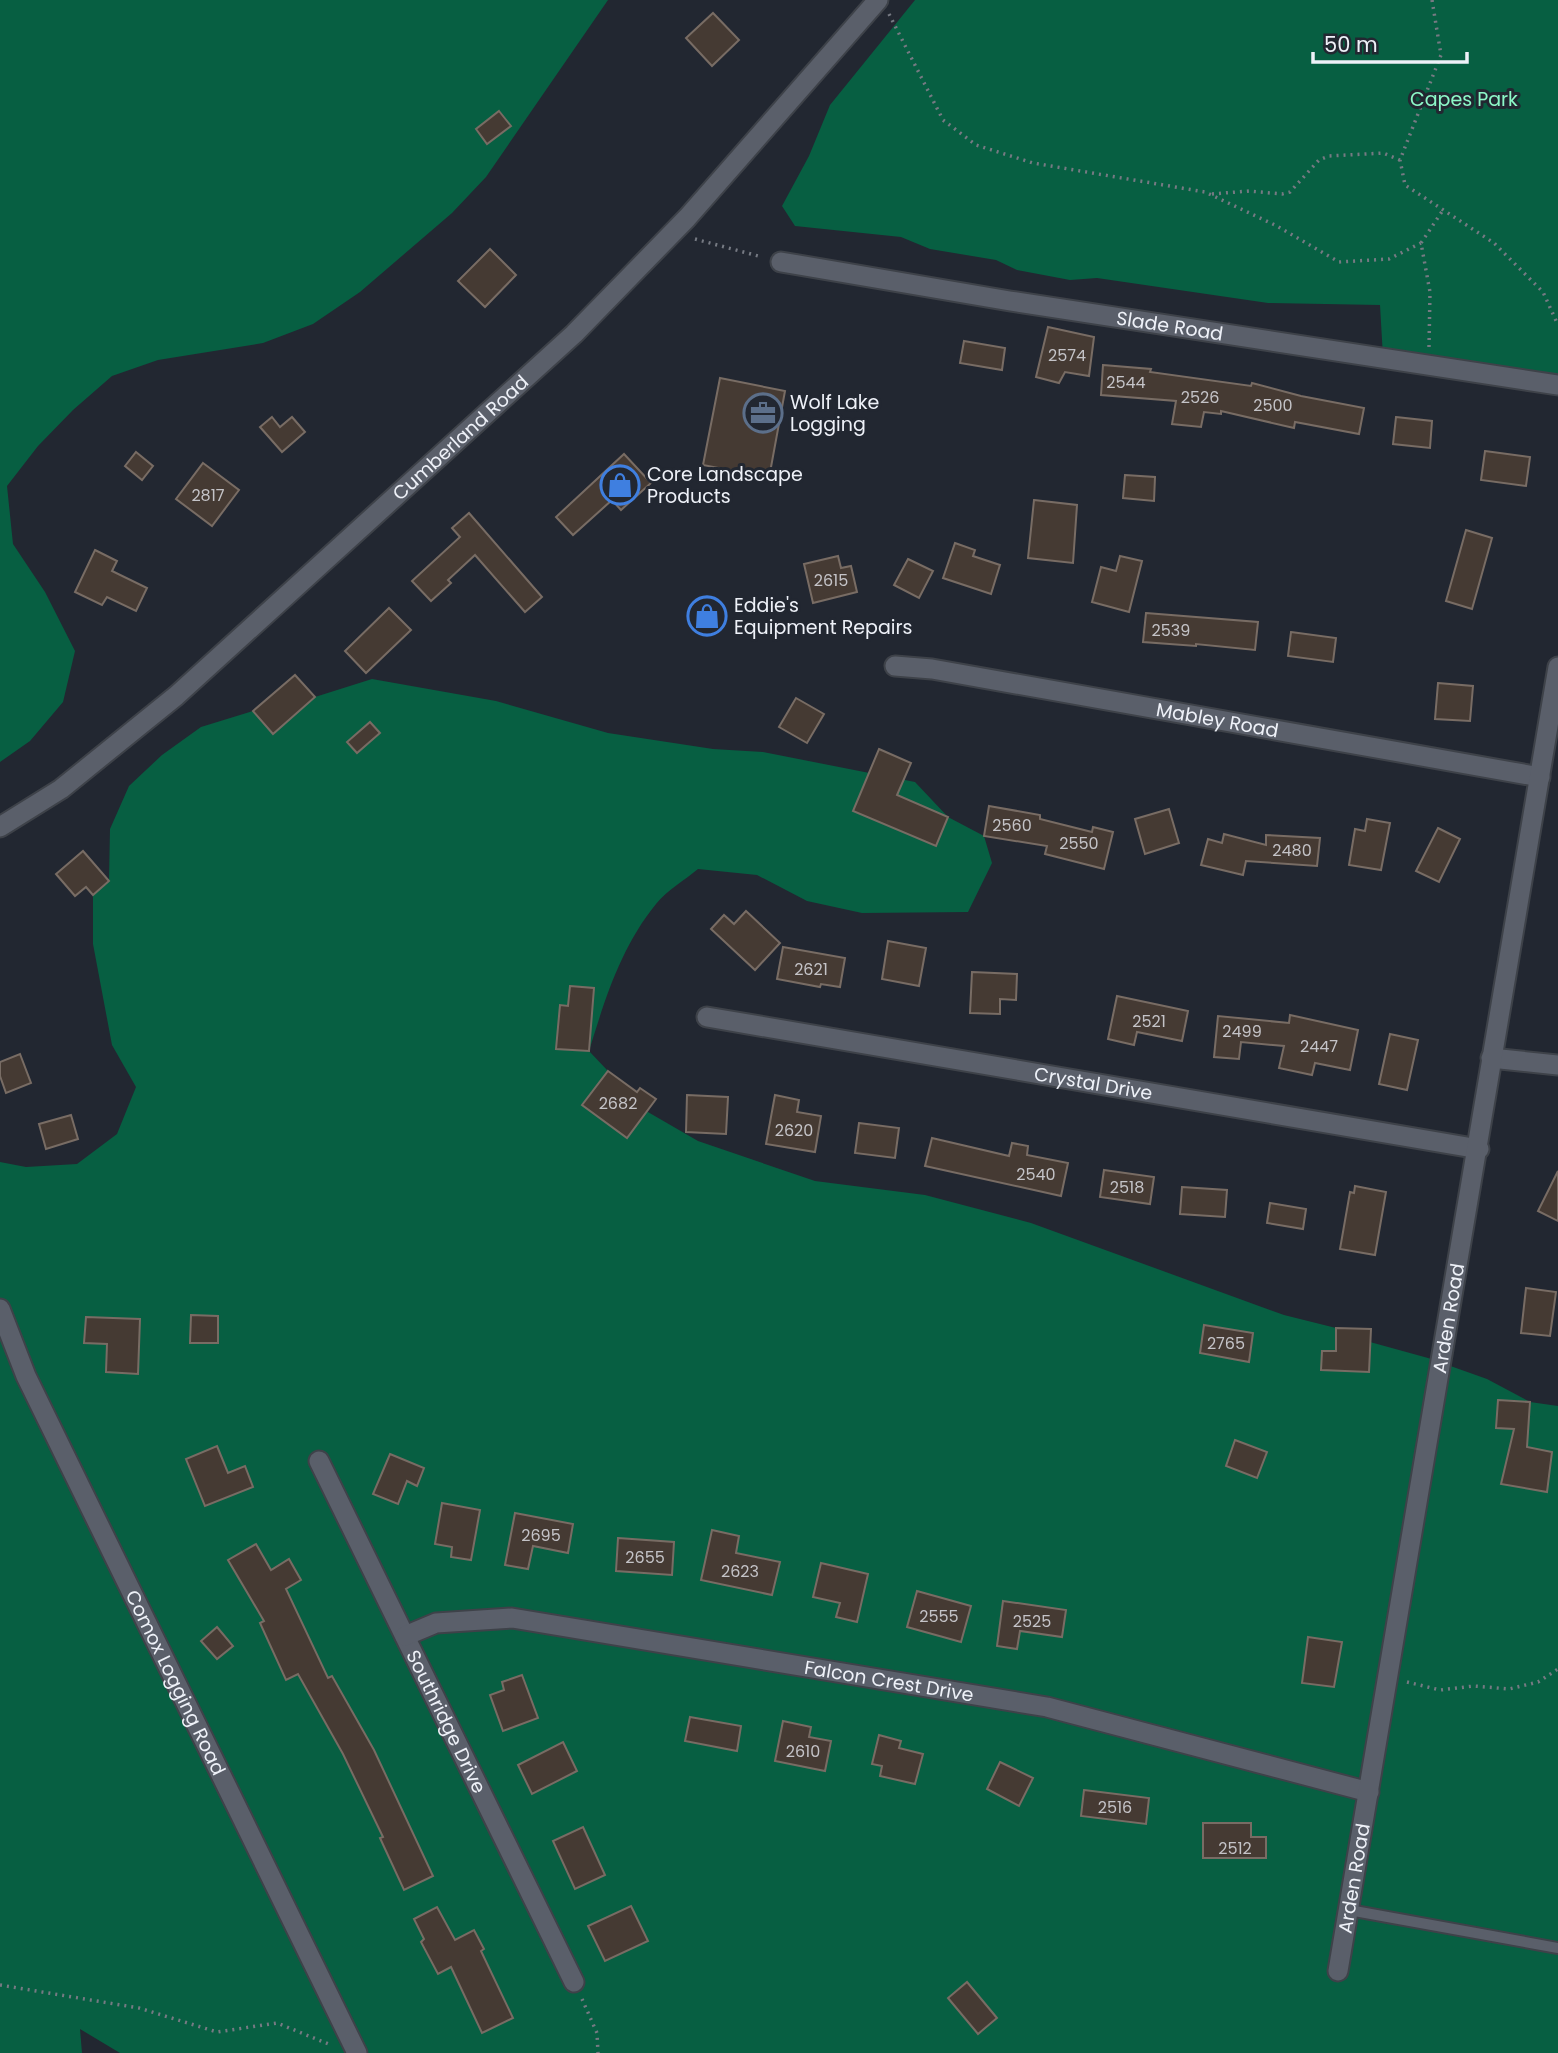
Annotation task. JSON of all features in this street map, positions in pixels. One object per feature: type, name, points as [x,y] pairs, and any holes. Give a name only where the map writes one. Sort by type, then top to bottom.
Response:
[{"type":"street","name":"Cumberland Road","points":[[0,827],[61,789],[176,696],[574,334],[673,233],[882,5]]},
{"type":"street","name":"Slade Road","points":[[781,262],[1010,301],[1558,385]]},
{"type":"street","name":"Mabley Road","points":[[895,666],[945,671],[1540,777]]},
{"type":"street","name":"Arden Road","points":[[1338,1971],[1479,1149],[1491,1058],[1558,667]]},
{"type":"street","name":"Crystal Drive","points":[[707,1017],[1479,1149]]},
{"type":"street","points":[[1491,1058],[1558,1065]]},
{"type":"street","name":"Comox Logging Road","points":[[0,1310],[26,1377],[348,2051]]},
{"type":"street","name":"Southridge Drive","points":[[320,1461],[574,1982]]},
{"type":"street","name":"Falcon Crest Drive","points":[[405,1636],[436,1623],[512,1618],[1046,1707],[1369,1792]]},
{"type":"lane","points":[[1349,1910],[1558,1946]]},
{"type":"path","points":[[1432,0],[1441,55],[1400,160],[1405,184],[1494,243],[1542,292],[1558,326]]},
{"type":"path","points":[[882,5],[943,120],[976,145],[1033,163],[1210,194],[1290,192],[1319,160],[1329,156],[1383,153],[1400,160]]},
{"type":"path","points":[[1210,194],[1277,226],[1339,261],[1389,259],[1422,243],[1443,210]]},
{"type":"path","points":[[673,233],[781,262]]},
{"type":"path","points":[[1422,243],[1430,292],[1429,364]]},
{"type":"path","points":[[1388,1678],[1440,1690],[1475,1686],[1509,1689],[1538,1682],[1558,1669]]},
{"type":"path","points":[[574,1982],[597,2033],[598,2053]]},
{"type":"path","points":[[0,1985],[139,2008],[217,2032],[277,2023],[348,2051]]},
{"type":"green space","points":[[0,0],[608,0],[486,177],[452,213],[360,292],[313,324],[263,343],[158,360],[112,376],[73,410],[38,446],[7,486],[13,544],[45,592],[75,651],[63,702],[30,741],[0,762]]},
{"type":"green space","name":"Capes Park","points":[[915,0],[1558,0],[1558,385],[1383,357],[1380,305],[1268,303],[1097,278],[1070,280],[1017,270],[996,260],[930,249],[901,237],[795,226],[782,206],[809,156],[830,105]]},
{"type":"green space","points":[[372,679],[496,701],[608,733],[713,749],[763,752],[915,782],[948,817],[984,836],[992,863],[968,912],[862,913],[807,901],[757,875],[698,869],[671,890],[660,899],[633,938],[608,993],[589,1051],[624,1083],[641,1108],[698,1141],[815,1181],[925,1195],[1031,1223],[1284,1315],[1336,1328],[1370,1342],[1428,1358],[1487,1379],[1530,1402],[1558,1406],[1558,2053],[120,2053],[80,2029],[82,2053],[0,2053],[0,1162],[26,1167],[77,1164],[117,1134],[136,1087],[112,1045],[93,944],[93,895],[109,881],[110,829],[129,786],[162,755],[201,727]]},
{"type":"building","points":[[713,13],[739,40],[712,66],[686,38]]},
{"type":"building","points":[[499,111],[511,126],[487,144],[476,129]]},
{"type":"building","points":[[490,249],[516,275],[485,307],[458,281]]},
{"type":"building","points":[[1048,327],[1094,337],[1089,376],[1065,372],[1059,383],[1036,377]]},
{"type":"building","points":[[964,341],[1005,348],[1002,370],[960,363]]},
{"type":"building","points":[[1103,365],[1151,369],[1150,372],[1251,386],[1252,383],[1364,408],[1359,434],[1295,422],[1294,428],[1221,411],[1221,414],[1204,412],[1201,427],[1172,424],[1176,401],[1101,395]]},
{"type":"building","points":[[720,378],[785,391],[769,478],[703,465]]},
{"type":"building","points":[[272,417],[280,427],[292,417],[305,432],[282,452],[260,427]]},
{"type":"building","points":[[1396,417],[1432,421],[1430,448],[1393,444]]},
{"type":"building","points":[[1485,451],[1530,457],[1526,486],[1481,480]]},
{"type":"building","points":[[136,452],[153,466],[142,480],[125,466]]},
{"type":"building","points":[[624,454],[651,483],[621,510],[612,500],[573,535],[556,517]]},
{"type":"building","points":[[203,463],[239,490],[212,526],[176,499]]},
{"type":"building","points":[[1125,475],[1155,477],[1154,501],[1123,498]]},
{"type":"building","points":[[1034,500],[1077,505],[1073,563],[1028,558]]},
{"type":"building","points":[[469,513],[542,597],[525,612],[475,555],[448,580],[451,583],[431,601],[412,581],[460,537],[452,528]]},
{"type":"building","points":[[1466,530],[1492,538],[1472,609],[1446,601]]},
{"type":"building","points":[[955,543],[975,550],[973,556],[1000,565],[991,594],[943,578]]},
{"type":"building","points":[[95,550],[117,561],[112,571],[147,588],[136,611],[107,597],[102,605],[75,592]]},
{"type":"building","points":[[838,556],[841,568],[851,566],[857,592],[813,603],[804,564]]},
{"type":"building","points":[[1120,556],[1142,561],[1129,612],[1092,602],[1101,567],[1116,571]]},
{"type":"building","points":[[908,559],[933,571],[919,598],[894,585]]},
{"type":"building","points":[[389,608],[411,630],[366,673],[345,651]]},
{"type":"building","points":[[1146,613],[1258,622],[1255,650],[1143,642]]},
{"type":"building","points":[[1291,632],[1336,638],[1333,662],[1288,656]]},
{"type":"building","points":[[295,675],[315,697],[273,734],[253,711]]},
{"type":"building","points":[[1438,683],[1473,686],[1470,721],[1435,719]]},
{"type":"building","points":[[796,698],[824,714],[807,743],[779,727]]},
{"type":"building","points":[[370,722],[380,733],[357,753],[347,742]]},
{"type":"building","points":[[879,749],[911,763],[897,795],[948,817],[936,846],[853,811]]},
{"type":"building","points":[[989,806],[1040,815],[1040,819],[1092,832],[1093,827],[1113,832],[1104,869],[1045,854],[1047,846],[984,836]]},
{"type":"building","points":[[1169,809],[1179,843],[1145,854],[1135,819]]},
{"type":"building","points":[[1367,819],[1390,823],[1381,870],[1349,865],[1355,829],[1365,831]]},
{"type":"building","points":[[1438,828],[1460,839],[1439,882],[1416,871]]},
{"type":"building","points":[[1224,834],[1266,845],[1266,835],[1320,838],[1317,866],[1246,861],[1243,875],[1201,865],[1208,839],[1222,843]]},
{"type":"building","points":[[83,851],[109,881],[93,895],[86,887],[75,896],[56,874]]},
{"type":"building","points":[[746,911],[780,943],[755,970],[711,929],[724,915],[734,924]]},
{"type":"building","points":[[888,941],[926,948],[919,986],[882,979]]},
{"type":"building","points":[[783,947],[845,958],[840,987],[821,984],[820,987],[777,979]]},
{"type":"building","points":[[972,972],[1017,974],[1016,1000],[1000,999],[1000,1014],[970,1013]]},
{"type":"building","points":[[570,986],[594,988],[589,1051],[556,1049],[560,1005],[568,1006]]},
{"type":"building","points":[[1117,996],[1188,1011],[1182,1041],[1137,1032],[1134,1045],[1108,1039]]},
{"type":"building","points":[[1290,1015],[1358,1030],[1350,1070],[1315,1063],[1312,1075],[1279,1068],[1284,1046],[1241,1042],[1239,1059],[1214,1057],[1218,1016],[1289,1023]]},
{"type":"building","points":[[1390,1034],[1418,1040],[1407,1090],[1379,1084]]},
{"type":"building","points":[[20,1054],[31,1083],[6,1093],[0,1076],[0,1062]]},
{"type":"building","points":[[608,1071],[637,1092],[640,1088],[656,1099],[627,1138],[582,1105]]},
{"type":"building","points":[[687,1095],[728,1097],[726,1134],[686,1132]]},
{"type":"building","points":[[775,1095],[799,1100],[797,1112],[821,1116],[815,1152],[766,1144]]},
{"type":"building","points":[[71,1115],[78,1139],[46,1149],[39,1124]]},
{"type":"building","points":[[859,1123],[899,1128],[895,1158],[855,1153]]},
{"type":"building","points":[[932,1138],[1009,1156],[1012,1143],[1028,1146],[1027,1155],[1068,1163],[1061,1196],[925,1166]]},
{"type":"building","points":[[1104,1170],[1154,1177],[1150,1204],[1100,1197]]},
{"type":"building","points":[[1558,1171],[1558,1221],[1538,1211]]},
{"type":"building","points":[[1355,1186],[1386,1192],[1375,1255],[1340,1249],[1350,1192],[1354,1193]]},
{"type":"building","points":[[1182,1187],[1227,1190],[1225,1217],[1180,1214]]},
{"type":"building","points":[[1270,1203],[1306,1209],[1303,1229],[1267,1223]]},
{"type":"building","points":[[1526,1288],[1556,1292],[1550,1336],[1521,1333]]},
{"type":"building","points":[[191,1315],[218,1316],[218,1343],[190,1343]]},
{"type":"building","points":[[86,1317],[140,1319],[138,1374],[106,1372],[107,1344],[84,1343]]},
{"type":"building","points":[[1204,1325],[1253,1333],[1249,1362],[1200,1353]]},
{"type":"building","points":[[1336,1328],[1371,1329],[1369,1372],[1321,1370],[1322,1351],[1336,1351]]},
{"type":"building","points":[[1498,1400],[1530,1402],[1527,1447],[1552,1452],[1547,1492],[1501,1484],[1514,1429],[1496,1428]]},
{"type":"building","points":[[1235,1440],[1267,1452],[1257,1478],[1226,1466]]},
{"type":"building","points":[[217,1446],[228,1473],[245,1466],[253,1487],[205,1506],[186,1459]]},
{"type":"building","points":[[390,1454],[424,1468],[417,1486],[407,1481],[398,1504],[373,1494]]},
{"type":"building","points":[[442,1503],[480,1510],[471,1560],[451,1557],[452,1547],[435,1544]]},
{"type":"building","points":[[515,1513],[573,1524],[568,1553],[533,1546],[528,1569],[505,1565]]},
{"type":"building","points":[[712,1530],[739,1536],[736,1553],[780,1562],[772,1595],[701,1580]]},
{"type":"building","points":[[618,1538],[674,1542],[672,1575],[616,1571]]},
{"type":"building","points":[[256,1544],[271,1570],[289,1559],[301,1580],[286,1589],[328,1678],[332,1676],[374,1750],[433,1876],[404,1890],[380,1838],[383,1837],[343,1754],[298,1674],[286,1680],[260,1623],[264,1621],[228,1560]]},
{"type":"building","points":[[821,1563],[868,1574],[857,1622],[836,1617],[840,1603],[813,1597]]},
{"type":"building","points":[[917,1591],[971,1606],[961,1642],[907,1627]]},
{"type":"building","points":[[1003,1601],[1066,1610],[1062,1637],[1020,1631],[1017,1649],[997,1646]]},
{"type":"building","points":[[217,1627],[233,1646],[217,1659],[201,1641]]},
{"type":"building","points":[[1308,1637],[1342,1642],[1334,1687],[1302,1683]]},
{"type":"building","points":[[522,1675],[538,1718],[503,1731],[490,1695],[504,1690],[502,1682]]},
{"type":"building","points":[[690,1717],[741,1726],[737,1751],[685,1741]]},
{"type":"building","points":[[783,1721],[811,1727],[809,1737],[831,1741],[825,1771],[775,1761]]},
{"type":"building","points":[[879,1735],[901,1741],[899,1748],[923,1754],[915,1784],[880,1776],[882,1766],[872,1764]]},
{"type":"building","points":[[563,1742],[577,1771],[532,1794],[518,1765]]},
{"type":"building","points":[[1000,1762],[1033,1778],[1019,1806],[987,1789]]},
{"type":"building","points":[[1084,1790],[1149,1798],[1146,1824],[1081,1816]]},
{"type":"building","points":[[1203,1823],[1251,1823],[1251,1837],[1266,1837],[1266,1858],[1203,1858]]},
{"type":"building","points":[[583,1827],[605,1875],[575,1889],[553,1841]]},
{"type":"building","points":[[631,1906],[648,1941],[605,1961],[588,1926]]},
{"type":"building","points":[[437,1907],[455,1940],[474,1930],[484,1949],[481,1951],[513,2018],[482,2033],[451,1967],[438,1974],[421,1942],[424,1939],[414,1919]]},
{"type":"building","points":[[967,1982],[997,2018],[978,2034],[948,1998]]},
{"type":"place","name":"Wolf Lake Logging","points":[[763,413]]},
{"type":"place","name":"Core Landscape Products","points":[[620,485]]},
{"type":"place","name":"Eddie's Equipment Repairs","points":[[707,616]]}]
